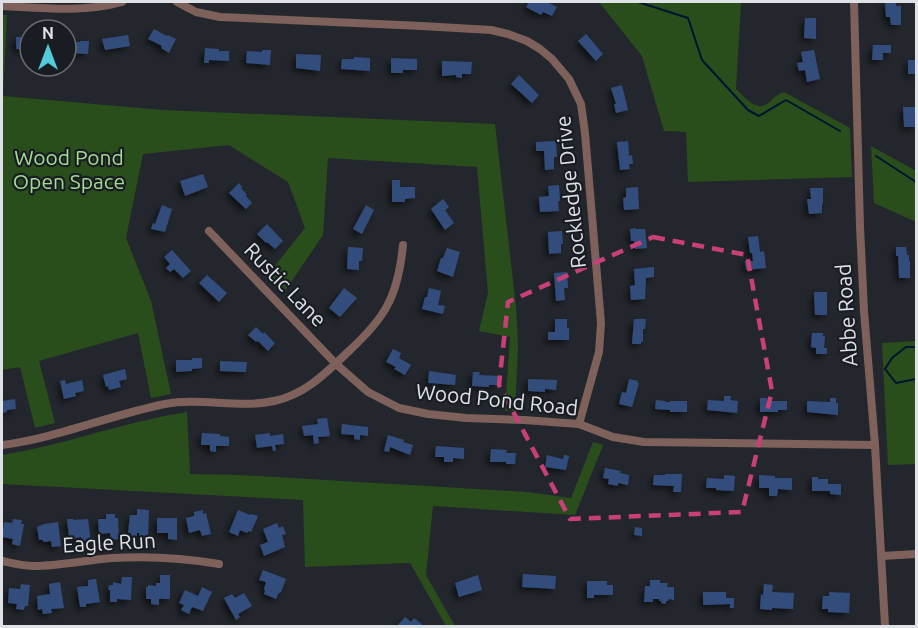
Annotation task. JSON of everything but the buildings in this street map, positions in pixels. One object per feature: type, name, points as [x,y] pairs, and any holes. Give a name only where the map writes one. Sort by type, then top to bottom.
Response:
[{"type":"street","points":[[2,6],[69,9],[104,7],[122,2]]},
{"type":"street","name":"Rockledge Drive","points":[[177,2],[196,12],[220,17],[491,30],[527,41],[552,60],[569,79],[581,104],[601,323],[599,352],[579,424]]},
{"type":"street","name":"Abbe Road","points":[[854,2],[860,237],[885,627]]},
{"type":"street","name":"Rustic Lane","points":[[209,231],[336,364]]},
{"type":"street","points":[[2,445],[47,436],[169,403],[239,404],[274,401],[306,389],[318,381],[367,333],[388,306],[397,278],[403,244]]},
{"type":"street","name":"Wood Pond Road","points":[[336,364],[368,392],[399,408],[428,414],[579,424],[613,437],[644,442],[875,445]]},
{"type":"street","points":[[882,556],[916,554]]},
{"type":"street","name":"Eagle Run","points":[[2,561],[31,566],[113,558],[161,558],[219,564]]},
{"type":"highlighted area","points":[[653,237],[747,255],[772,391],[742,512],[570,519],[499,385],[508,302]]},
{"type":"green space","points":[[599,2],[741,2],[736,89],[751,103],[760,106],[764,106],[784,92],[850,128],[852,177],[688,182],[686,132],[664,131],[642,56]]},
{"type":"green space","name":"Wood Pond Open Space","points":[[2,15],[7,15],[3,96],[162,110],[495,124],[516,307],[518,347],[515,411],[505,411],[510,337],[479,331],[488,293],[477,167],[328,158],[323,235],[283,294],[266,277],[305,228],[288,182],[229,145],[143,154],[126,238],[151,301],[171,394],[151,398],[138,333],[39,361],[55,423],[35,428],[20,367],[2,370]]},
{"type":"green space","points":[[871,146],[916,171],[916,222],[874,203]]},
{"type":"green space","points":[[916,341],[916,464],[888,465],[882,343]]},
{"type":"green space","points":[[187,412],[190,474],[527,492],[571,498],[593,442],[603,445],[575,515],[433,506],[426,575],[455,626],[446,626],[410,563],[305,567],[303,500],[2,484],[2,455]]},
{"type":"waterway","points":[[638,2],[688,18],[702,60],[748,110],[759,116],[786,100],[840,131]]},
{"type":"waterway","points":[[876,156],[916,182]]},
{"type":"waterway","points":[[916,347],[906,347],[892,358],[885,369],[896,383],[916,379]]}]
